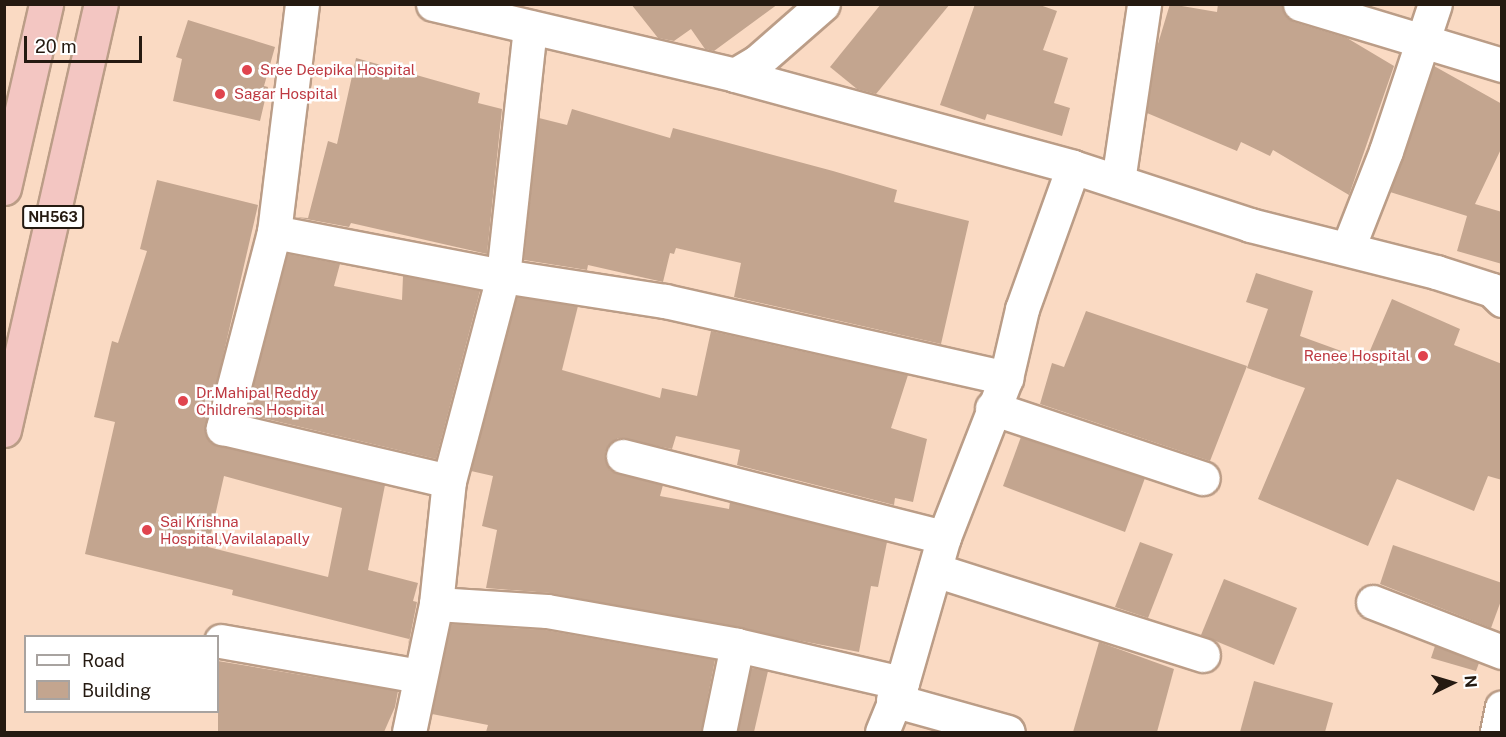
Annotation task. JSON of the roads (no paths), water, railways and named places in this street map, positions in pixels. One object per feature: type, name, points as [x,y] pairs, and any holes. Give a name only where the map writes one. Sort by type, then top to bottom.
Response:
[{"type":"highway","points":[[4,188],[46,4]]},
{"type":"highway","name":"NH563","points":[[4,430],[101,4]]},
{"type":"street","points":[[302,4],[274,232],[223,428],[449,481]]},
{"type":"street","points":[[434,4],[499,10],[531,27],[735,75],[1073,167],[1250,225],[1348,248],[1498,294]]},
{"type":"street","points":[[735,75],[758,62],[823,4]]},
{"type":"street","points":[[1118,181],[1144,4]]},
{"type":"street","points":[[1300,4],[1502,65]]},
{"type":"street","points":[[1348,248],[1425,43],[1435,4]]},
{"type":"street","points":[[409,732],[436,604],[449,481],[503,276],[531,27]]},
{"type":"street","points":[[882,732],[897,691],[944,537],[992,408],[1006,378],[1022,309],[1073,167]]},
{"type":"street","points":[[274,232],[503,276],[664,301],[1006,378]]},
{"type":"street","points":[[992,408],[1203,478]]},
{"type":"street","points":[[623,456],[944,537]]},
{"type":"street","points":[[935,570],[1203,655]]},
{"type":"street","points":[[1373,602],[1502,652]]},
{"type":"street","points":[[436,604],[547,610],[737,645],[897,691],[1008,732]]},
{"type":"street","points":[[222,641],[420,676]]},
{"type":"street","points":[[719,732],[737,645]]},
{"type":"street","points":[[1497,732],[1502,707]]},
{"type":"place","name":"Sree Deepika Hospital","points":[[247,70]]},
{"type":"place","name":"Sagar Hospital","points":[[220,94]]},
{"type":"place","name":"Renee Hospital","points":[[1423,356]]},
{"type":"place","name":"Dr.Mahipal Reddy Childrens Hospital","points":[[183,401]]},
{"type":"place","name":"Sai Krishna Hospital,Vavilalapally","points":[[147,530]]}]
